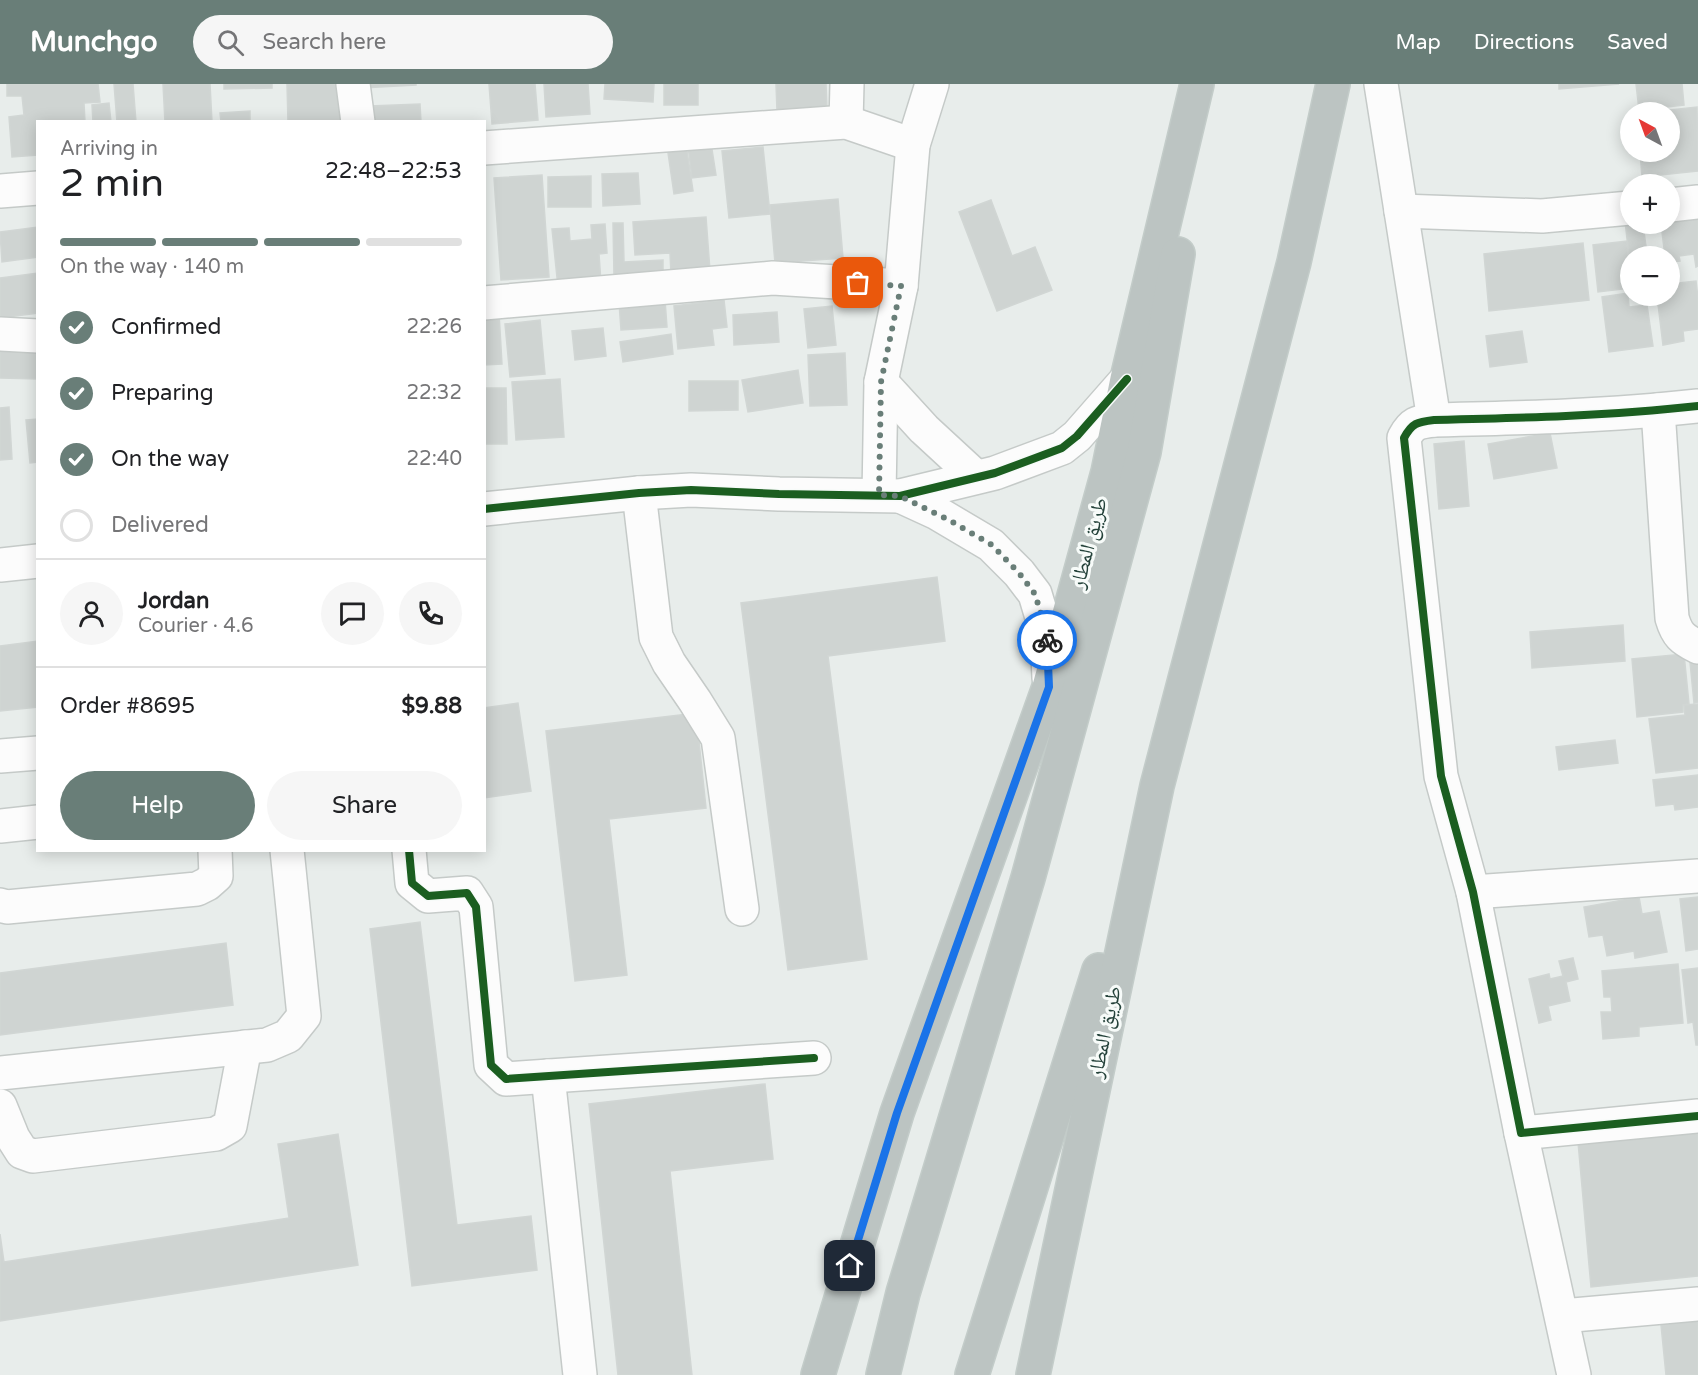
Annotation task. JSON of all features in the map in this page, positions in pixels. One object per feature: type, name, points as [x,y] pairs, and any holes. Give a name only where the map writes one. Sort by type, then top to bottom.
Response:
[{"type":"highway","name":"طريق المطار","points":[[818,1375],[897,1113],[1049,687],[1108,472],[1127,379],[1197,84]]},
{"type":"highway","points":[[883,1375],[903,1293],[1028,878],[1144,452],[1206,84]]},
{"type":"highway","name":"طريق المطار","points":[[1033,1375],[1157,786],[1294,262],[1333,84]]},
{"type":"highway","points":[[972,1375],[1157,786]]},
{"type":"street","points":[[353,84],[358,120]]},
{"type":"street","points":[[846,122],[847,84]]},
{"type":"street","points":[[889,495],[881,382],[901,286],[913,145],[932,84]]},
{"type":"street","points":[[1381,84],[1434,420]]},
{"type":"street","points":[[486,148],[846,122],[913,145]]},
{"type":"street","points":[[0,191],[36,188]]},
{"type":"street","points":[[1680,204],[1698,202]]},
{"type":"street","points":[[1401,212],[1542,216],[1620,209]]},
{"type":"street","points":[[486,303],[772,279],[901,286]]},
{"type":"street","points":[[0,334],[36,336]]},
{"type":"street","points":[[486,508],[691,490],[889,495],[995,473],[1062,448],[1077,436],[1127,379]]},
{"type":"street","points":[[881,382],[924,429],[976,477]]},
{"type":"street","points":[[1574,1375],[1521,1133],[1473,892],[1441,776],[1404,438],[1409,429],[1418,422],[1434,420],[1548,417],[1698,406]]},
{"type":"street","points":[[1658,410],[1672,618],[1676,631],[1698,647]]},
{"type":"street","points":[[639,493],[656,637],[669,663],[718,738],[742,909]]},
{"type":"street","points":[[889,495],[937,513],[992,545],[1019,573],[1035,594],[1047,634],[1049,687]]},
{"type":"street","points":[[0,565],[36,561]]},
{"type":"street","points":[[0,756],[36,753]]},
{"type":"street","points":[[0,826],[36,822]]},
{"type":"street","points":[[0,905],[7,907],[197,889],[216,876],[215,852]]},
{"type":"street","points":[[0,1073],[267,1045],[288,1036],[303,1016],[287,852]]},
{"type":"street","points":[[409,852],[412,883],[428,896],[467,893],[476,907],[491,1065],[506,1079],[814,1058]]},
{"type":"street","points":[[1473,892],[1698,876]]},
{"type":"street","points":[[0,1106],[13,1138],[22,1152],[33,1156],[216,1134],[230,1126],[245,1047]]},
{"type":"street","points":[[548,1076],[580,1375]]},
{"type":"street","points":[[1521,1133],[1698,1116]]},
{"type":"street","points":[[1562,1316],[1698,1304]]},
{"type":"building","points":[[7,84],[98,84],[100,102],[84,103],[85,120],[36,120],[36,155],[12,157],[9,117],[24,115],[22,96],[7,96]]},
{"type":"building","points":[[114,84],[133,84],[136,120],[117,120]]},
{"type":"building","points":[[163,84],[210,84],[212,120],[165,120]]},
{"type":"building","points":[[224,84],[272,84],[272,88],[224,89]]},
{"type":"building","points":[[287,84],[341,84],[341,120],[288,120]]},
{"type":"building","points":[[362,84],[416,84],[416,85],[362,88]]},
{"type":"building","points":[[489,84],[535,84],[538,120],[492,124]]},
{"type":"building","points":[[544,84],[588,84],[590,114],[546,117]]},
{"type":"building","points":[[605,84],[654,84],[653,102],[604,99]]},
{"type":"building","points":[[664,84],[698,84],[698,105],[664,105]]},
{"type":"building","points":[[776,84],[826,84],[827,108],[777,111]]},
{"type":"building","points":[[1559,84],[1619,84],[1559,89]]},
{"type":"building","points":[[1636,84],[1682,84],[1684,105],[1680,105],[1680,102],[1638,102]]},
{"type":"building","points":[[109,103],[111,120],[93,120],[92,105]]},
{"type":"building","points":[[420,104],[421,120],[371,120],[370,106]]},
{"type":"building","points":[[1697,107],[1698,171],[1642,174],[1641,162],[1680,162],[1680,109]]},
{"type":"building","points":[[250,111],[250,120],[221,120],[220,113]]},
{"type":"building","points":[[711,143],[716,175],[692,178],[688,146]]},
{"type":"building","points":[[686,144],[693,191],[674,194],[667,146]]},
{"type":"building","points":[[763,147],[770,214],[729,218],[722,151]]},
{"type":"building","points":[[638,173],[640,204],[603,206],[602,174]]},
{"type":"building","points":[[542,175],[549,277],[501,280],[494,178]]},
{"type":"building","points":[[591,176],[591,207],[548,207],[548,177]]},
{"type":"building","points":[[838,199],[843,258],[775,263],[770,205]]},
{"type":"building","points":[[991,200],[1012,256],[1035,247],[1052,290],[997,311],[959,212]]},
{"type":"building","points":[[1698,209],[1698,266],[1696,267],[1694,254],[1680,256],[1680,246],[1664,246],[1662,234],[1680,234],[1680,212]]},
{"type":"building","points":[[706,217],[710,271],[671,274],[670,253],[635,255],[633,222]]},
{"type":"building","points":[[613,223],[623,223],[624,262],[663,260],[663,275],[614,276]]},
{"type":"building","points":[[605,224],[607,253],[599,254],[601,283],[558,287],[552,229],[569,228],[570,241],[592,239],[591,225]]},
{"type":"building","points":[[36,227],[36,257],[2,262],[0,232]]},
{"type":"building","points":[[1626,234],[1644,234],[1646,246],[1628,246]]},
{"type":"building","points":[[1627,241],[1627,246],[1620,246],[1620,289],[1598,292],[1593,245]]},
{"type":"building","points":[[1583,243],[1589,300],[1489,311],[1484,254]]},
{"type":"building","points":[[36,273],[36,313],[0,318],[0,278]]},
{"type":"building","points":[[1696,281],[1698,329],[1683,331],[1684,341],[1663,345],[1658,306],[1680,306],[1680,283]]},
{"type":"building","points":[[1620,294],[1620,306],[1647,306],[1653,346],[1609,352],[1602,297]]},
{"type":"building","points":[[665,300],[667,327],[621,330],[619,302]]},
{"type":"building","points":[[724,300],[727,327],[712,329],[714,345],[678,349],[674,306]]},
{"type":"building","points":[[832,306],[836,345],[808,348],[804,309]]},
{"type":"building","points":[[777,312],[779,342],[734,345],[733,315]]},
{"type":"building","points":[[499,313],[502,364],[486,365],[486,314]]},
{"type":"building","points":[[540,320],[545,374],[510,377],[505,324]]},
{"type":"building","points":[[603,328],[606,356],[575,360],[572,331]]},
{"type":"building","points":[[1522,331],[1527,362],[1490,367],[1486,336]]},
{"type":"building","points":[[671,334],[673,354],[623,362],[620,342]]},
{"type":"building","points":[[0,347],[36,349],[36,379],[0,378]]},
{"type":"building","points":[[845,353],[847,405],[810,406],[808,355]]},
{"type":"building","points":[[798,370],[803,403],[748,412],[742,380]]},
{"type":"building","points":[[560,379],[564,437],[516,440],[512,382]]},
{"type":"building","points":[[689,381],[738,381],[738,410],[689,411]]},
{"type":"building","points":[[486,388],[506,388],[507,444],[486,444]]},
{"type":"building","points":[[9,407],[12,459],[0,460],[0,408]]},
{"type":"building","points":[[36,419],[36,462],[30,463],[26,420]]},
{"type":"building","points":[[1550,433],[1557,468],[1494,479],[1488,444]]},
{"type":"building","points":[[1464,441],[1469,506],[1439,509],[1434,444]]},
{"type":"building","points":[[937,577],[945,641],[828,656],[867,959],[788,970],[741,603]]},
{"type":"building","points":[[1623,625],[1625,661],[1532,668],[1530,632]]},
{"type":"building","points":[[36,641],[36,707],[0,711],[0,646]]},
{"type":"building","points":[[1684,654],[1689,704],[1683,705],[1683,712],[1637,717],[1632,659]]},
{"type":"building","points":[[1698,661],[1698,702],[1694,703],[1690,662]]},
{"type":"building","points":[[518,703],[531,791],[486,798],[486,708]]},
{"type":"building","points":[[1698,704],[1698,768],[1656,773],[1649,719],[1685,715],[1684,705]]},
{"type":"building","points":[[696,713],[706,808],[609,819],[627,975],[575,981],[546,731]]},
{"type":"building","points":[[1615,740],[1618,763],[1559,770],[1556,747]]},
{"type":"building","points":[[1698,775],[1698,807],[1675,810],[1674,804],[1656,806],[1653,780]]},
{"type":"building","points":[[1639,897],[1642,914],[1659,911],[1667,952],[1635,958],[1634,951],[1607,956],[1603,935],[1589,937],[1584,907]]},
{"type":"building","points":[[1698,897],[1698,949],[1686,951],[1680,899]]},
{"type":"building","points":[[420,922],[457,1225],[531,1216],[537,1270],[412,1286],[370,929]]},
{"type":"building","points":[[226,943],[233,1005],[0,1035],[0,973]]},
{"type":"building","points":[[1573,958],[1578,979],[1566,982],[1570,1001],[1548,1006],[1551,1020],[1539,1023],[1529,979],[1549,974],[1550,979],[1563,976],[1559,961]]},
{"type":"building","points":[[1678,964],[1683,1023],[1639,1027],[1639,1036],[1603,1039],[1601,1012],[1612,1012],[1611,997],[1604,997],[1602,971]]},
{"type":"building","points":[[1698,968],[1698,1045],[1696,1045],[1693,1022],[1688,1023],[1682,970]]},
{"type":"building","points":[[765,1084],[773,1159],[670,1171],[692,1375],[618,1375],[589,1104]]},
{"type":"building","points":[[1698,1131],[1698,1276],[1591,1287],[1578,1142]]},
{"type":"building","points":[[338,1134],[358,1265],[0,1321],[0,1234],[4,1262],[289,1218],[278,1144]]},
{"type":"building","points":[[1698,1321],[1698,1375],[1666,1375],[1661,1325]]},
{"type":"cycle path","points":[[486,509],[691,490],[900,496],[995,473],[1062,448],[1077,436],[1127,379]]},
{"type":"cycle path","points":[[1698,406],[1599,414],[1434,420],[1416,424],[1404,438],[1441,776],[1473,892],[1521,1133],[1698,1116]]},
{"type":"cycle path","points":[[409,852],[412,883],[428,896],[467,893],[476,907],[491,1065],[506,1079],[814,1058]]},
{"type":"way so far","points":[[858,283],[901,286],[881,382],[879,495],[900,496],[937,513],[992,545],[1019,573],[1035,594],[1047,640]]},
{"type":"route","points":[[850,1266],[897,1113],[1049,687],[1047,640]]}]
